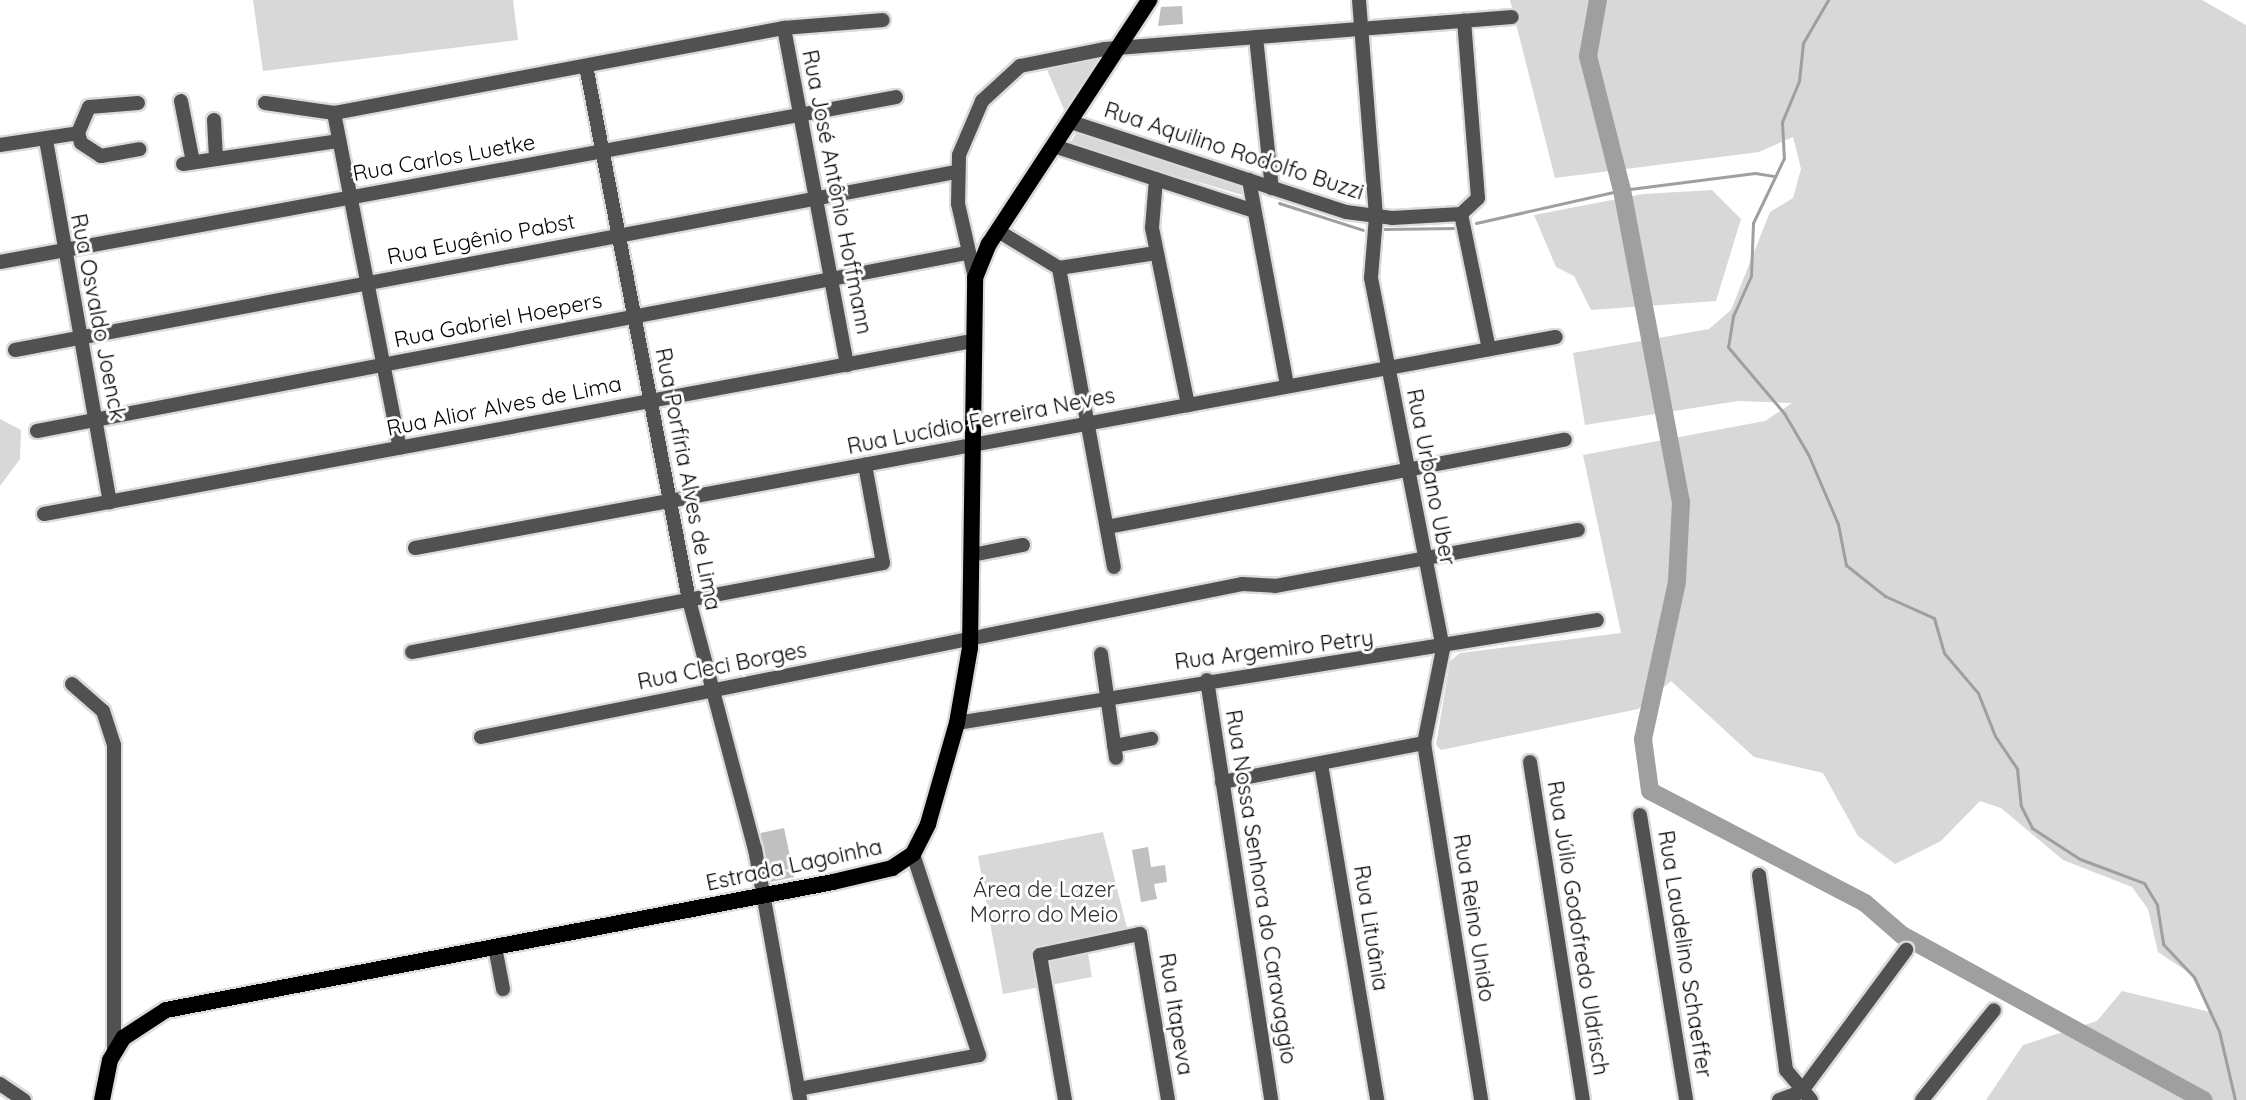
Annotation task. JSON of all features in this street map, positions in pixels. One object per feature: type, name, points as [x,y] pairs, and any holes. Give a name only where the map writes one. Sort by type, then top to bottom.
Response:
[{"type":"main road","points":[[975,278],[998,231],[1121,48],[1149,0]]},
{"type":"main road","name":"Estrada Lagoinha","points":[[114,1050],[130,1029],[166,1010],[881,872],[913,854],[928,824],[957,723],[971,638],[975,278]]},
{"type":"main road","points":[[102,1100],[114,1050]]},
{"type":"street","name":"Rua Urbano Uber","points":[[1359,0],[1376,217],[1371,278],[1443,649],[1424,743]]},
{"type":"street","name":"Estrada Lagoinha","points":[[975,278],[967,253],[956,172],[971,120],[1012,72],[1039,59],[1121,48],[1512,17]]},
{"type":"street","points":[[265,103],[334,113],[784,28],[883,20]]},
{"type":"street","points":[[1464,21],[1476,203],[1461,214],[1489,349]]},
{"type":"street","name":"Rua José Antônio Hoffmann","points":[[784,28],[847,365]]},
{"type":"street","points":[[1256,37],[1272,188]]},
{"type":"street","name":"Rua Porfíria Alves de Lima","points":[[586,66],[689,600],[709,691],[764,896],[799,1094]]},
{"type":"street","name":"Rua Carlos Luetke","points":[[0,262],[896,97]]},
{"type":"street","points":[[181,101],[188,163],[339,141]]},
{"type":"street","points":[[138,103],[89,107],[78,133],[81,143],[101,156],[139,149]]},
{"type":"street","points":[[334,113],[400,448]]},
{"type":"street","points":[[214,120],[216,159]]},
{"type":"street","name":"Rua Aquilino Rodolfo Buzzi","points":[[1071,122],[1272,188],[1376,217],[1461,214]]},
{"type":"street","points":[[0,145],[78,133]]},
{"type":"street","name":"Rua Osvaldo Joenck","points":[[46,140],[110,502]]},
{"type":"street","points":[[1054,146],[1251,210]]},
{"type":"street","name":"Rua Eugênio Pabst","points":[[15,350],[956,172]]},
{"type":"street","points":[[1156,179],[1150,209],[1156,253],[1188,405]]},
{"type":"street","points":[[1249,180],[1251,210],[1287,386]]},
{"type":"street","points":[[998,231],[1059,268],[1156,253]]},
{"type":"street","name":"Rua Gabriel Hoepers","points":[[37,431],[967,253]]},
{"type":"street","points":[[1059,268],[1114,567]]},
{"type":"street","name":"Rua Lucídio Ferreira Neves","points":[[415,548],[1556,337]]},
{"type":"street","name":"Rua Alior Alves de Lima","points":[[44,514],[972,341]]},
{"type":"street","points":[[1107,527],[1565,440]]},
{"type":"street","points":[[412,652],[883,563],[865,465]]},
{"type":"street","name":"Rua Cleci Borges","points":[[481,737],[1242,584],[1275,586],[1578,530]]},
{"type":"street","points":[[972,555],[1023,545]]},
{"type":"street","name":"Rua Argemiro Petry","points":[[957,723],[1207,680],[1443,649],[1597,620]]},
{"type":"street","points":[[1101,654],[1115,752],[1151,739]]},
{"type":"street","name":"Rua Nossa Senhora do Caravaggio","points":[[1207,680],[1271,1100]]},
{"type":"street","points":[[72,684],[103,711],[114,745],[114,1050]]},
{"type":"street","points":[[1222,782],[1424,743]]},
{"type":"street","name":"Rua Reino Unido","points":[[1424,743],[1481,1100]]},
{"type":"street","name":"Rua Júlio Godofredo Uldrisch","points":[[1530,762],[1583,1100]]},
{"type":"street","name":"Rua Lituânia","points":[[1321,764],[1377,1100]]},
{"type":"street","name":"Rua Laudelino Schaeffer","points":[[1640,815],[1686,1100]]},
{"type":"street","points":[[799,1094],[979,1055],[913,854]]},
{"type":"street","points":[[1759,875],[1786,1070],[1806,1096]]},
{"type":"street","name":"Rua Itapeva","points":[[1065,1100],[1040,955],[1140,934],[1168,1100]]},
{"type":"street","points":[[495,947],[503,989]]},
{"type":"street","points":[[1779,1100],[1806,1096],[1906,950]]},
{"type":"street","points":[[1922,1100],[1994,1010]]},
{"type":"street","points":[[0,1084],[24,1100]]},
{"type":"green space","points":[[253,0],[513,0],[518,40],[263,71]]},
{"type":"green space","points":[[1510,0],[2202,0],[2246,25],[2246,1100],[1986,1100],[2023,1045],[2097,1021],[2122,991],[2210,1012],[2191,974],[2158,952],[2148,909],[2132,887],[2063,860],[2001,808],[1980,801],[1941,841],[1895,864],[1858,836],[1823,773],[1754,757],[1671,681],[1638,709],[1441,750],[1436,745],[1450,661],[1460,653],[1621,633],[1583,455],[1765,421],[1792,403],[1738,401],[1585,425],[1573,353],[1709,329],[1731,310],[1770,212],[1793,198],[1801,169],[1793,137],[1759,152],[1555,178]]},
{"type":"green space","points":[[1105,55],[1065,112],[1045,65]]},
{"type":"green space","points":[[1078,130],[1241,185],[1243,195],[1069,145]]},
{"type":"green space","points":[[1712,190],[1741,219],[1716,301],[1591,310],[1574,276],[1556,267],[1534,215],[1643,194]]},
{"type":"green space","points":[[0,419],[21,430],[20,459],[0,486]]},
{"type":"green space","name":"Área de Lazer Morro do Meio","points":[[1103,832],[1128,932],[1086,942],[1092,977],[1003,994],[978,856]]},
{"type":"building","points":[[1182,6],[1183,24],[1158,26],[1161,7]]},
{"type":"building","points":[[784,828],[794,877],[771,882],[761,833]]},
{"type":"building","points":[[1148,847],[1151,867],[1165,865],[1167,882],[1154,884],[1157,899],[1141,902],[1132,850]]},
{"type":"waterway","points":[[1598,0],[1588,56],[1622,190],[1681,502],[1677,582],[1643,739],[1650,791],[1865,903],[1902,935],[2204,1100]]},
{"type":"waterway","points":[[1828,0],[1803,43],[1799,81],[1782,122],[1784,158],[1753,223],[1751,276],[1733,316],[1728,347],[1784,413],[1808,454],[1838,524],[1846,565],[1885,596],[1934,618],[1944,653],[1978,693],[1995,736],[2017,769],[2021,806],[2032,828],[2080,859],[2144,883],[2157,905],[2163,944],[2194,977],[2219,1031],[2235,1100]]},
{"type":"waterway","points":[[1476,223],[1622,190],[1755,173],[1775,176]]},
{"type":"waterway","points":[[1279,203],[1363,230]]},
{"type":"waterway","points":[[1383,229],[1456,228]]}]
